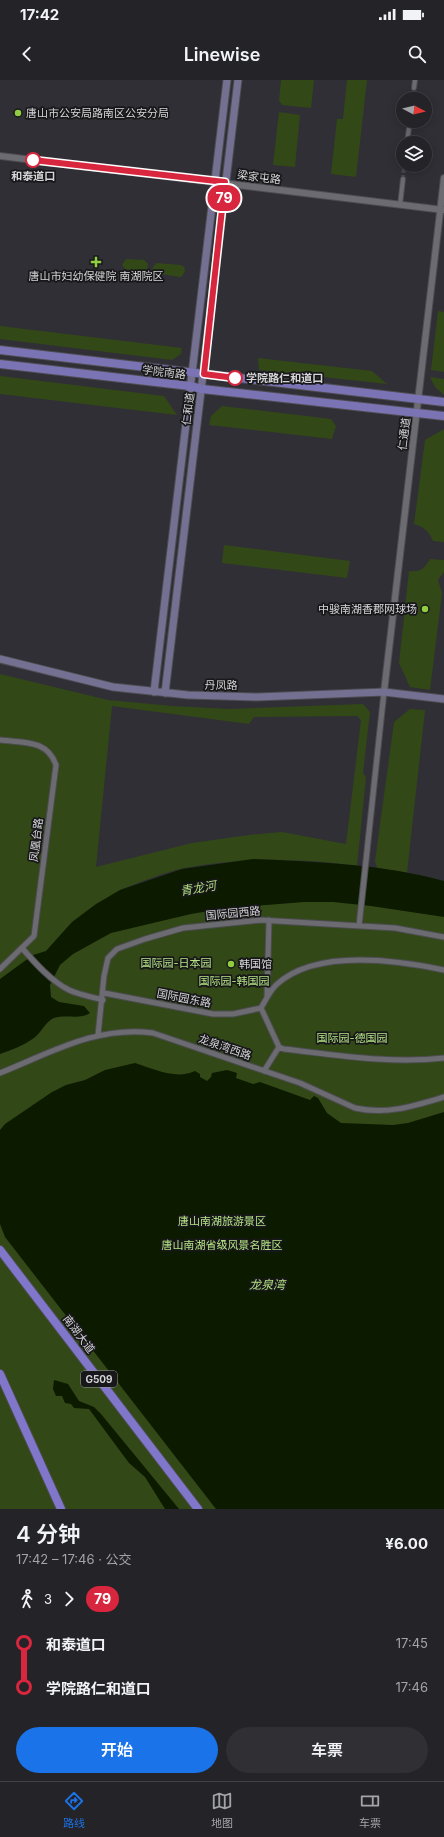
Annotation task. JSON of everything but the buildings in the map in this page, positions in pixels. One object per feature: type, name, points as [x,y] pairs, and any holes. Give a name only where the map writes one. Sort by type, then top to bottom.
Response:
[{"type":"highway","name":"南湖大道","points":[[0,1250],[198,1509]]},
{"type":"highway","points":[[0,1374],[61,1509]]},
{"type":"main road","name":"仁和道","points":[[154,692],[227,80]]},
{"type":"main road","name":"仁和道","points":[[165,693],[238,80]]},
{"type":"main road","name":"学院南路","points":[[0,350],[444,402]]},
{"type":"main road","name":"学院南路","points":[[0,364],[190,386],[202,389],[444,416]]},
{"type":"main road","name":"丹凤路","points":[[0,659],[106,685],[165,693],[248,697],[384,692],[444,699]]},
{"type":"street","points":[[414,88],[415,80]]},
{"type":"street","points":[[408,136],[409,128]]},
{"type":"street","name":"梁家屯路","points":[[0,156],[442,209]]},
{"type":"street","name":"仁通道","points":[[384,692],[416,412],[442,209],[444,178]]},
{"type":"street","points":[[400,205],[403,179]]},
{"type":"street","points":[[358,926],[384,692]]},
{"type":"street","name":"凤凰台路","points":[[0,740],[38,745],[46,748],[52,755],[56,765],[34,936],[0,969]]},
{"type":"street","points":[[267,998],[269,920]]},
{"type":"street","name":"国际园西路","points":[[98,1034],[104,993],[106,964],[112,953],[117,949],[183,928],[220,923],[269,920],[396,928],[444,937]]},
{"type":"street","points":[[22,948],[55,981],[71,991],[103,1000]]},
{"type":"street","points":[[444,970],[387,960],[348,960],[318,964],[304,969],[276,985],[261,1008],[279,1047],[284,1049],[391,1061],[417,1061],[444,1058]]},
{"type":"street","name":"国际园东路","points":[[104,993],[213,1014],[234,1014],[261,1008]]},
{"type":"street","name":"龙泉湾西路","points":[[0,1073],[98,1034],[127,1031],[153,1033],[300,1083],[355,1108],[364,1110],[398,1110],[444,1097]]},
{"type":"street","points":[[264,1071],[279,1047]]},
{"type":"green space","points":[[281,80],[314,80],[311,108],[282,105],[279,100]]},
{"type":"green space","points":[[347,80],[367,80],[356,177],[331,174],[337,119],[343,119]]},
{"type":"green space","points":[[279,112],[300,115],[295,167],[273,165]]},
{"type":"green space","points":[[126,259],[144,260],[148,264],[147,269],[143,272],[125,269],[122,265]]},
{"type":"green space","points":[[156,263],[181,265],[184,267],[185,271],[180,277],[155,273],[152,269]]},
{"type":"green space","points":[[438,311],[444,312],[444,372],[431,370]]},
{"type":"green space","points":[[0,326],[182,348],[181,354],[172,360],[0,339]]},
{"type":"green space","points":[[258,358],[372,371],[387,384],[259,370]]},
{"type":"green space","points":[[0,376],[164,396],[177,415],[0,394]]},
{"type":"green space","points":[[430,377],[444,379],[444,395],[435,387]]},
{"type":"green space","points":[[222,406],[331,419],[336,426],[332,439],[209,425],[211,416]]},
{"type":"green space","points":[[444,429],[444,542],[433,541],[426,530],[414,524],[425,440]]},
{"type":"green space","points":[[224,545],[350,561],[347,578],[222,563]]},
{"type":"green space","points":[[430,559],[444,560],[444,572],[438,580],[442,593],[430,690],[410,687],[399,663],[409,571],[422,569]]},
{"type":"green space","name":"唐山南湖旅游景区","points":[[0,674],[108,700],[172,706],[229,709],[363,704],[370,712],[363,773],[366,777],[357,866],[292,860],[248,860],[205,864],[176,870],[120,890],[444,892],[444,1509],[0,1509]],"holes":[[[112,706],[249,724],[254,717],[357,716],[361,720],[346,844],[282,832],[249,835],[192,843],[96,867]]]},
{"type":"green space","points":[[410,709],[425,710],[407,873],[378,870],[375,861],[394,722]]},
{"type":"water","name":"青龙河","points":[[253,859],[373,867],[421,875],[444,881],[444,917],[371,906],[333,902],[304,902],[227,908],[191,914],[111,933],[73,954],[60,965],[50,985],[51,997],[59,1002],[84,1006],[90,1013],[77,1017],[54,1018],[48,1022],[34,1038],[18,1047],[0,1054],[0,979],[33,955],[46,951],[72,922],[96,904],[120,890],[182,869]]},
{"type":"water","name":"龙泉湾","points":[[135,1063],[165,1073],[180,1074],[195,1071],[200,1074],[200,1077],[207,1081],[211,1077],[212,1073],[227,1070],[237,1073],[236,1078],[253,1084],[260,1082],[310,1100],[314,1096],[318,1098],[327,1113],[341,1123],[393,1125],[408,1123],[444,1112],[444,1509],[216,1509],[5,1237],[0,1224],[0,1130],[5,1124],[52,1092],[66,1085],[85,1080],[105,1070]]},
{"type":"water","points":[[54,1380],[68,1384],[79,1401],[94,1407],[101,1414],[179,1509],[165,1509],[145,1477],[129,1463],[89,1409],[74,1408],[71,1404],[65,1403],[62,1396],[56,1396],[53,1389]]},
{"type":"tunnel","points":[[414,88],[414,92]]},
{"type":"tunnel","points":[[403,179],[404,172]]},
{"type":"bus line","name":"79","points":[[33,160],[225,182],[204,374],[235,378]]},
{"type":"place","name":"唐山市公安局路南区公安分局","points":[[18,113]]},
{"type":"place","name":"和泰道口","points":[[33,160]]},
{"type":"place","name":"唐山市妇幼保健院 南湖院区","points":[[96,262]]},
{"type":"place","name":"学院路仁和道口","points":[[235,378]]},
{"type":"place","name":"中骏南湖香郡网球场","points":[[425,609]]},
{"type":"place","name":"韩国馆","points":[[231,964]]},
{"type":"park label","name":"国际园-日本园","points":[[176,963]]},
{"type":"park label","name":"国际园-韩国园","points":[[234,981]]},
{"type":"park label","name":"国际园-德国园","points":[[352,1038]]},
{"type":"park label","name":"唐山南湖省级风景名胜区","points":[[222,1245]]}]
